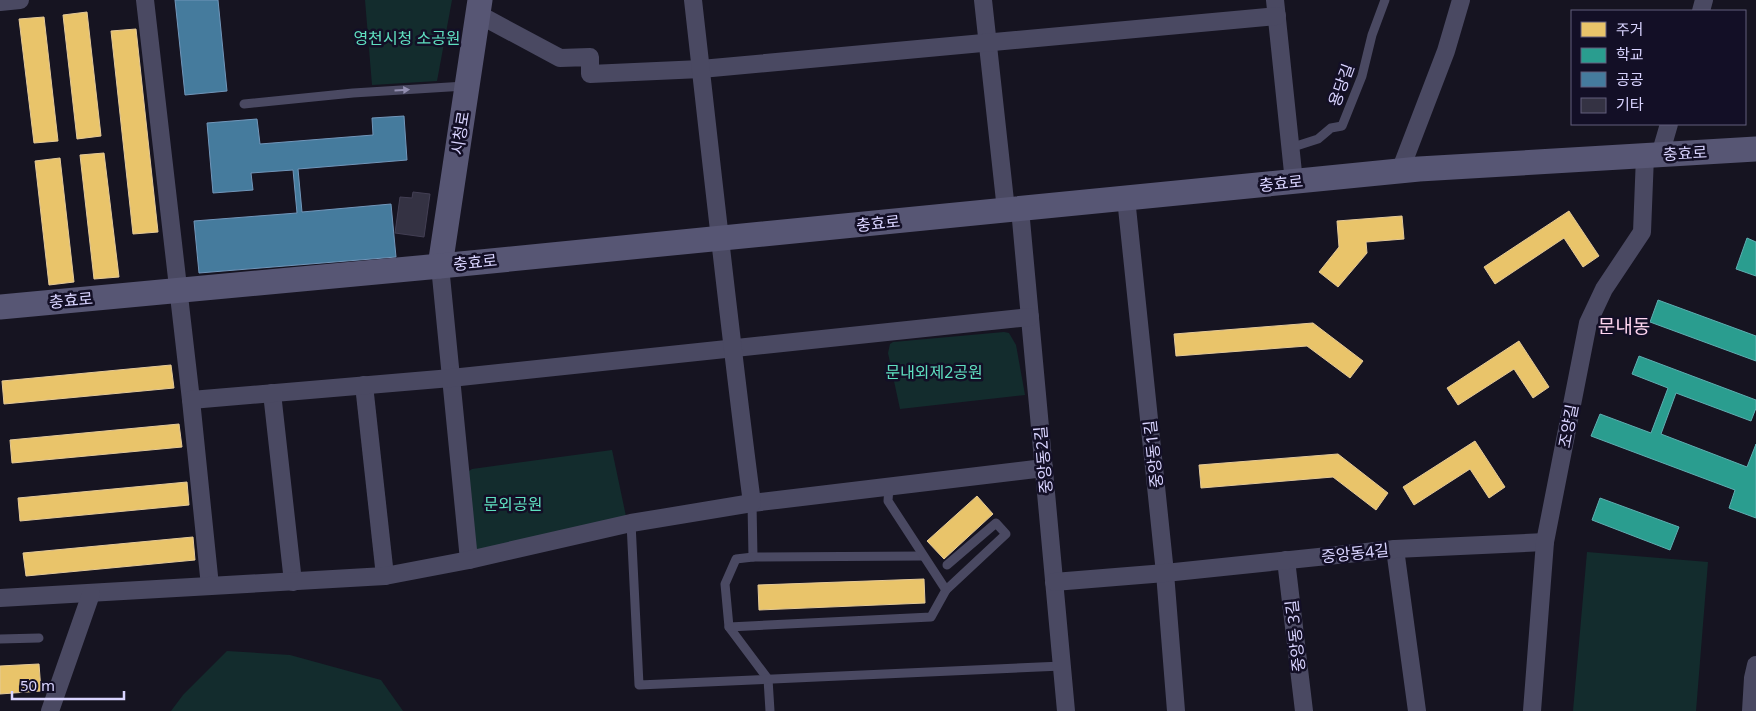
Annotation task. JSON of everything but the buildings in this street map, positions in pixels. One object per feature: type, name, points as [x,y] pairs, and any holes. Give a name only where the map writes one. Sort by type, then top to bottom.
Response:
[{"type":"street","points":[[145,0],[179,290],[210,586]]},
{"type":"street","points":[[692,0],[721,238],[732,349],[752,503]]},
{"type":"street","name":"중앙동2길","points":[[983,0],[1030,317],[1066,711]]},
{"type":"street","points":[[1400,171],[1446,51],[1461,0]]},
{"type":"street","points":[[479,7],[560,58],[590,57],[590,74],[701,69],[988,42],[1276,8],[1294,182]]},
{"type":"street","name":"시청로","points":[[440,266],[479,7]]},
{"type":"street","name":"조양길","points":[[1532,711],[1545,542],[1588,322],[1604,289],[1642,232],[1652,155],[1668,125]]},
{"type":"street","name":"충효로","points":[[0,307],[440,266],[1400,171],[1756,149]]},
{"type":"street","name":"중앙동1길","points":[[1126,198],[1165,573],[1176,711]]},
{"type":"street","points":[[440,266],[469,560]]},
{"type":"street","points":[[191,400],[451,378],[1030,317]]},
{"type":"street","points":[[364,385],[385,576]]},
{"type":"street","points":[[272,393],[293,582]]},
{"type":"street","points":[[0,598],[385,576],[469,560],[631,523],[752,503],[1044,468]]},
{"type":"street","name":"중앙동4길","points":[[1054,582],[1165,573],[1395,549],[1545,542]]},
{"type":"street","points":[[1395,549],[1417,711]]},
{"type":"street","name":"중앙동 3길","points":[[1286,560],[1304,711]]},
{"type":"street","points":[[50,711],[91,594]]},
{"type":"street","points":[[1751,711],[1753,678],[1756,665]]},
{"type":"lane","name":"용당길","points":[[1290,148],[1318,139],[1331,128],[1342,126],[1362,76],[1372,35],[1385,0]]},
{"type":"lane","points":[[244,104],[353,93],[467,86]]},
{"type":"lane","points":[[889,487],[888,501],[922,556],[946,590]]},
{"type":"lane","points":[[752,503],[753,557]]},
{"type":"lane","points":[[631,523],[639,685],[1062,666]]},
{"type":"lane","points":[[729,628],[931,617],[946,590],[1006,534],[996,523],[947,566]]},
{"type":"lane","points":[[770,711],[768,680],[729,628],[726,584],[736,559],[753,557],[922,556]]},
{"type":"lane","points":[[0,639],[39,638]]},
{"type":"green space","name":"영천시청 소공원","points":[[365,0],[452,0],[437,81],[372,85]]},
{"type":"green space","name":"문내외제2공원","points":[[1009,333],[1016,345],[1025,395],[900,409],[888,353],[890,344],[893,342]]},
{"type":"green space","name":"문외공원","points":[[612,450],[627,521],[475,554],[469,471],[472,469]]},
{"type":"green space","points":[[1587,552],[1708,562],[1696,711],[1573,711]]},
{"type":"green space","points":[[227,651],[290,655],[381,680],[403,711],[171,711],[183,695]]},
{"type":"district","name":"문내동","points":[[1624,326]]}]
